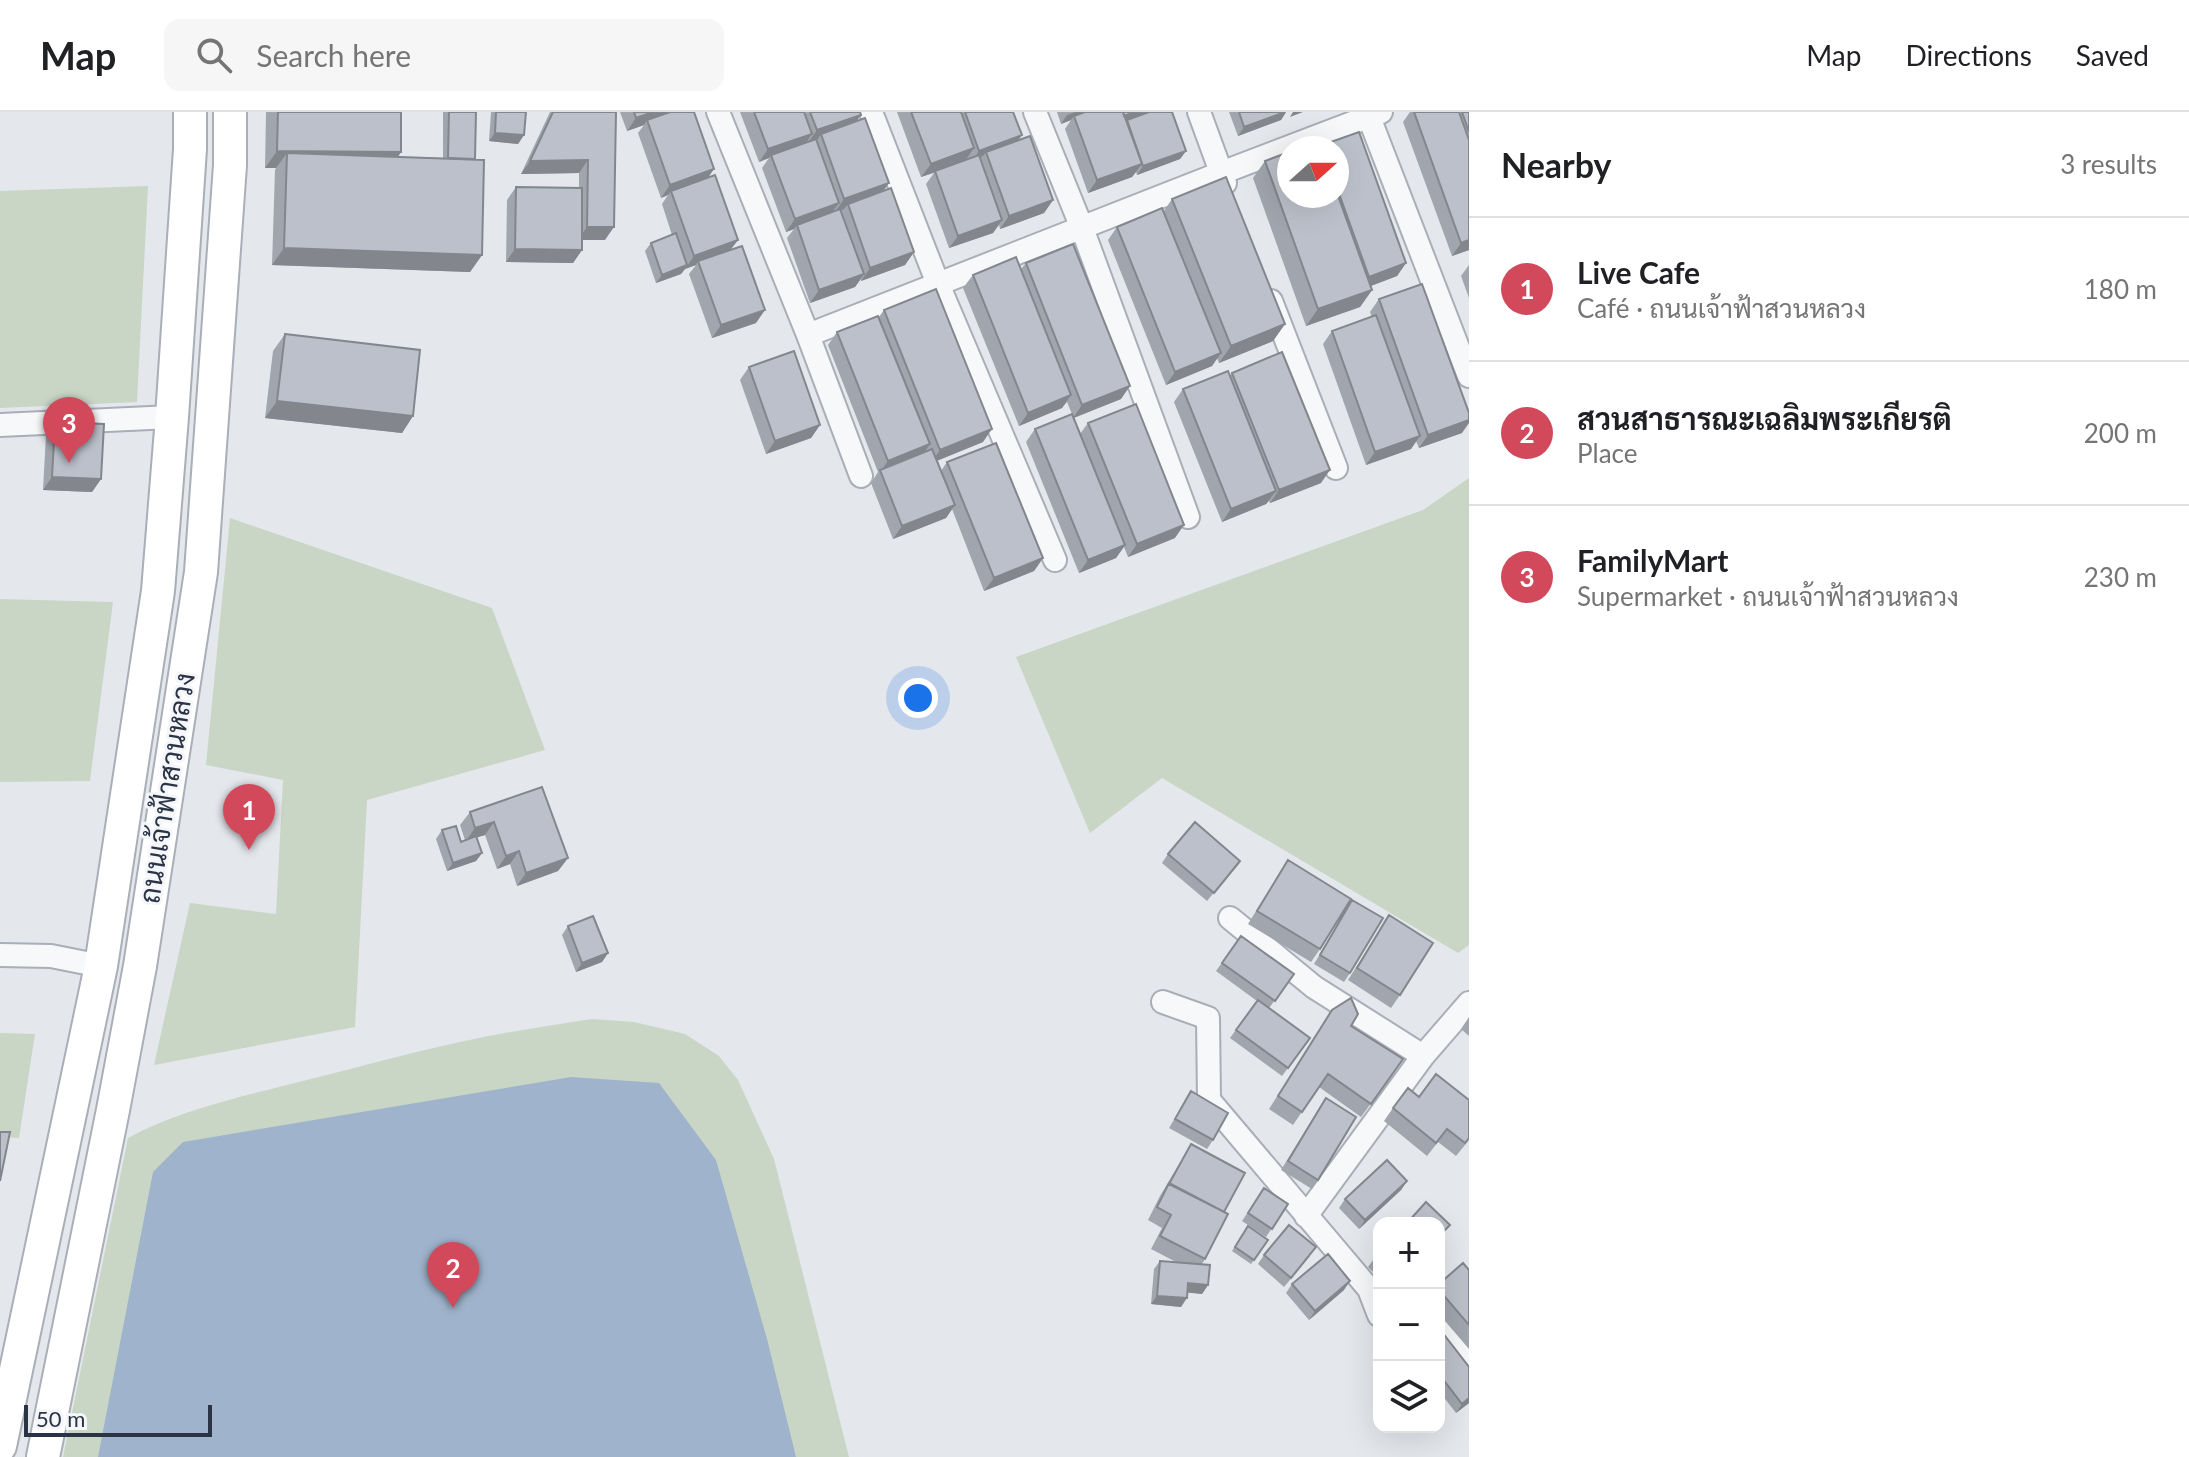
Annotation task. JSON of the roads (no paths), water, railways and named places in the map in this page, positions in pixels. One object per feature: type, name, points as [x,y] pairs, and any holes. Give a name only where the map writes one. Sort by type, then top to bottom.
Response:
[{"type":"main road","name":"ถนนเจ้าฟ้าสวนหลวง","points":[[0,1446],[101,966],[158,591],[190,149],[190,112]]},
{"type":"main road","name":"ถนนเจ้าฟ้าสวนหลวง","points":[[43,1457],[140,966],[201,572],[229,181],[230,112]]},
{"type":"street","points":[[718,112],[861,476]]},
{"type":"street","points":[[871,112],[938,284],[1055,560]]},
{"type":"street","points":[[1035,112],[1082,228],[1188,517]]},
{"type":"street","points":[[1199,112],[1232,202]]},
{"type":"street","points":[[808,335],[1372,114],[1469,376]]},
{"type":"street","points":[[1261,276],[1336,468]]},
{"type":"street","points":[[0,425],[172,417]]},
{"type":"street","points":[[1230,918],[1314,987],[1423,1056]]},
{"type":"street","points":[[0,955],[51,956],[101,966]]},
{"type":"street","points":[[1163,1002],[1208,1018],[1209,1100],[1369,1289],[1373,1299]]},
{"type":"street","points":[[1306,1216],[1423,1056],[1469,1003]]},
{"type":"street","points":[[1445,1334],[1469,1360]]},
{"type":"water","points":[[571,1077],[659,1083],[716,1160],[767,1339],[796,1457],[98,1457],[153,1172],[183,1142]]},
{"type":"place","name":"FamilyMart","points":[[69,463]]},
{"type":"place","name":"Live Cafe","points":[[249,850]]},
{"type":"place","name":"สวนสาธารณะเฉลิมพระเกียรติ","points":[[453,1308]]}]
